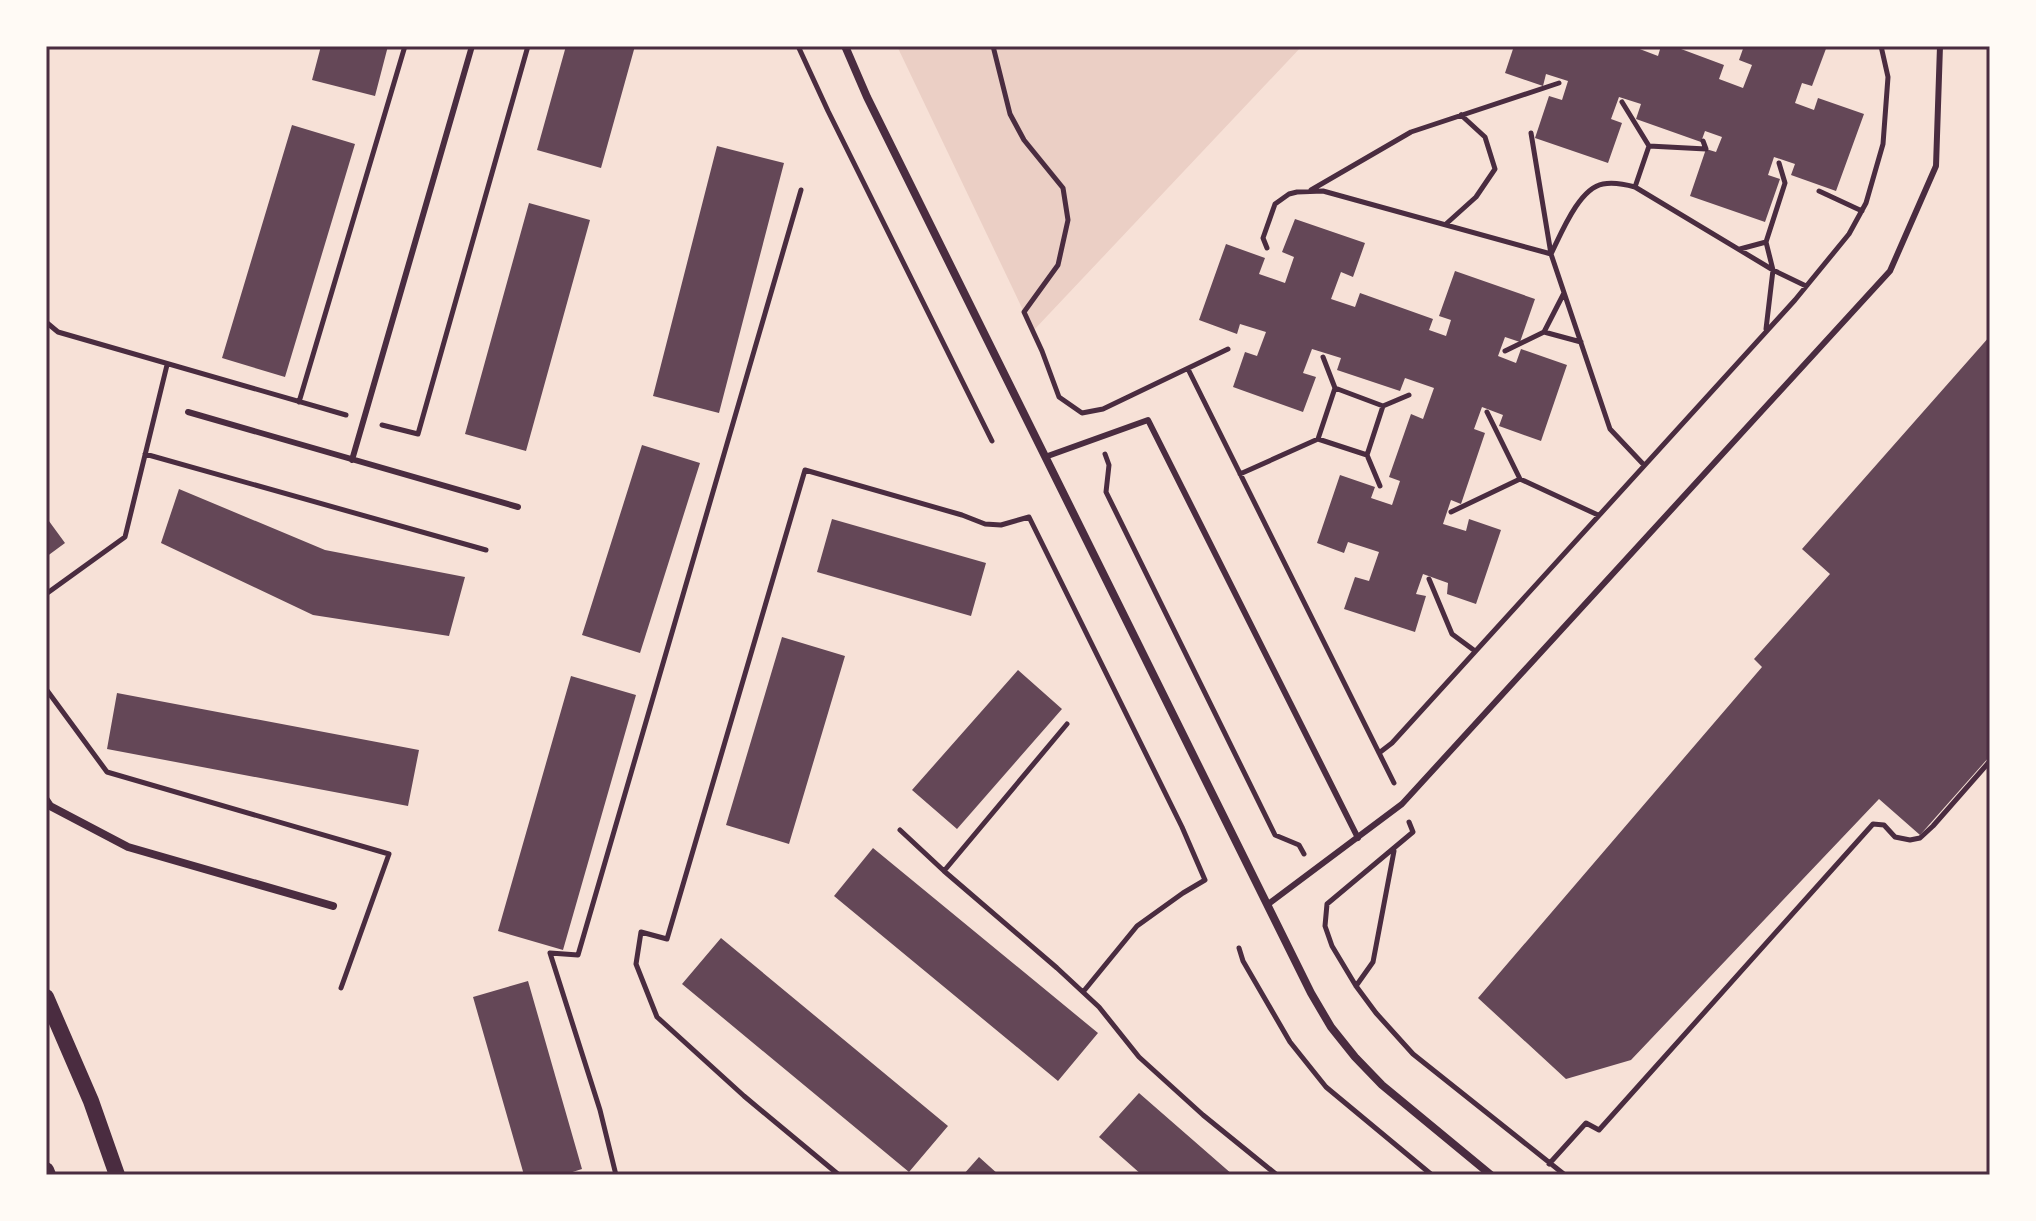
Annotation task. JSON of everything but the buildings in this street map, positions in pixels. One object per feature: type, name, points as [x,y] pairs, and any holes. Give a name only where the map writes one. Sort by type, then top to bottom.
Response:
[{"type":"main road","points":[[46,997],[91,1101],[117,1175]]},
{"type":"street","points":[[845,46],[867,97],[1311,993],[1331,1027],[1382,1085],[1491,1175]]},
{"type":"street","points":[[46,800],[50,806],[128,847],[333,906]]},
{"type":"lane","points":[[352,460],[472,46]]},
{"type":"lane","points":[[1267,905],[1402,804],[1890,271],[1936,166],[1940,46]]},
{"type":"lane","points":[[188,412],[518,507]]},
{"type":"lane","points":[[1045,457],[1148,420],[1358,838]]},
{"type":"path","points":[[299,402],[405,46]]},
{"type":"path","points":[[46,322],[58,332],[418,434],[528,46]]},
{"type":"path","points":[[798,46],[992,441]]},
{"type":"path","points":[[993,46],[1010,114],[1024,140],[1063,188],[1068,220],[1058,265],[1024,312],[1059,397],[1082,413],[1103,409],[1228,349]]},
{"type":"path","points":[[1379,753],[1392,743],[1766,331],[1849,234],[1866,203],[1883,144],[1888,77],[1881,46]]},
{"type":"path","points":[[1308,191],[1411,132],[1559,83]]},
{"type":"path","points":[[1622,102],[1649,146]]},
{"type":"path","points":[[1445,224],[1476,197],[1495,169],[1485,137],[1461,115]]},
{"type":"path","points":[[1531,133],[1551,254],[1610,429],[1644,465]]},
{"type":"path","points":[[1649,146],[1706,149],[1703,141]]},
{"type":"path","points":[[1635,187],[1649,146]]},
{"type":"path","points":[[1766,331],[1773,270],[1766,242],[1785,183],[1779,163]]},
{"type":"path","points":[[1551,254],[1581,198],[1599,184],[1618,183],[1635,187],[1773,270],[1806,286]]},
{"type":"path","points":[[616,1175],[600,1110],[550,953],[578,955],[801,190]]},
{"type":"path","points":[[1267,248],[1263,238],[1275,204],[1289,194],[1323,191],[1551,254]]},
{"type":"path","points":[[1819,191],[1862,211]]},
{"type":"path","points":[[1738,249],[1766,242]]},
{"type":"path","points":[[1505,351],[1544,332],[1564,292]]},
{"type":"path","points":[[1544,332],[1581,342]]},
{"type":"path","points":[[1318,439],[1335,388],[1323,357]]},
{"type":"path","points":[[46,594],[125,537],[167,364]]},
{"type":"path","points":[[1335,388],[1383,406],[1409,395]]},
{"type":"path","points":[[1380,486],[1367,455],[1383,406]]},
{"type":"path","points":[[1089,412],[1109,465],[1106,492],[1275,835]]},
{"type":"path","points":[[1487,412],[1520,479],[1598,515]]},
{"type":"path","points":[[1240,474],[1318,439],[1367,455]]},
{"type":"path","points":[[145,454],[486,550]]},
{"type":"path","points":[[839,1175],[744,1096],[657,1017],[636,964],[641,932],[667,939],[805,470],[985,524],[1001,525],[1029,517],[1182,827],[1205,880],[1137,926],[1083,992]]},
{"type":"path","points":[[1451,512],[1520,479]]},
{"type":"path","points":[[1429,579],[1452,634],[1475,651]]},
{"type":"path","points":[[46,689],[107,772],[389,854],[341,988]]},
{"type":"path","points":[[944,871],[1067,724]]},
{"type":"path","points":[[1549,1164],[1586,1123],[1599,1130],[1873,824],[1884,825],[1895,837],[1920,838],[1990,761]]},
{"type":"path","points":[[900,830],[1099,1007],[1139,1057],[1203,1115],[1277,1175]]},
{"type":"path","points":[[1356,986],[1373,962],[1394,849]]},
{"type":"path","points":[[1239,948],[1243,961],[1290,1042],[1326,1087],[1432,1175]]},
{"type":"shaded area","points":[[897,46],[1302,46],[1033,331]]}]
